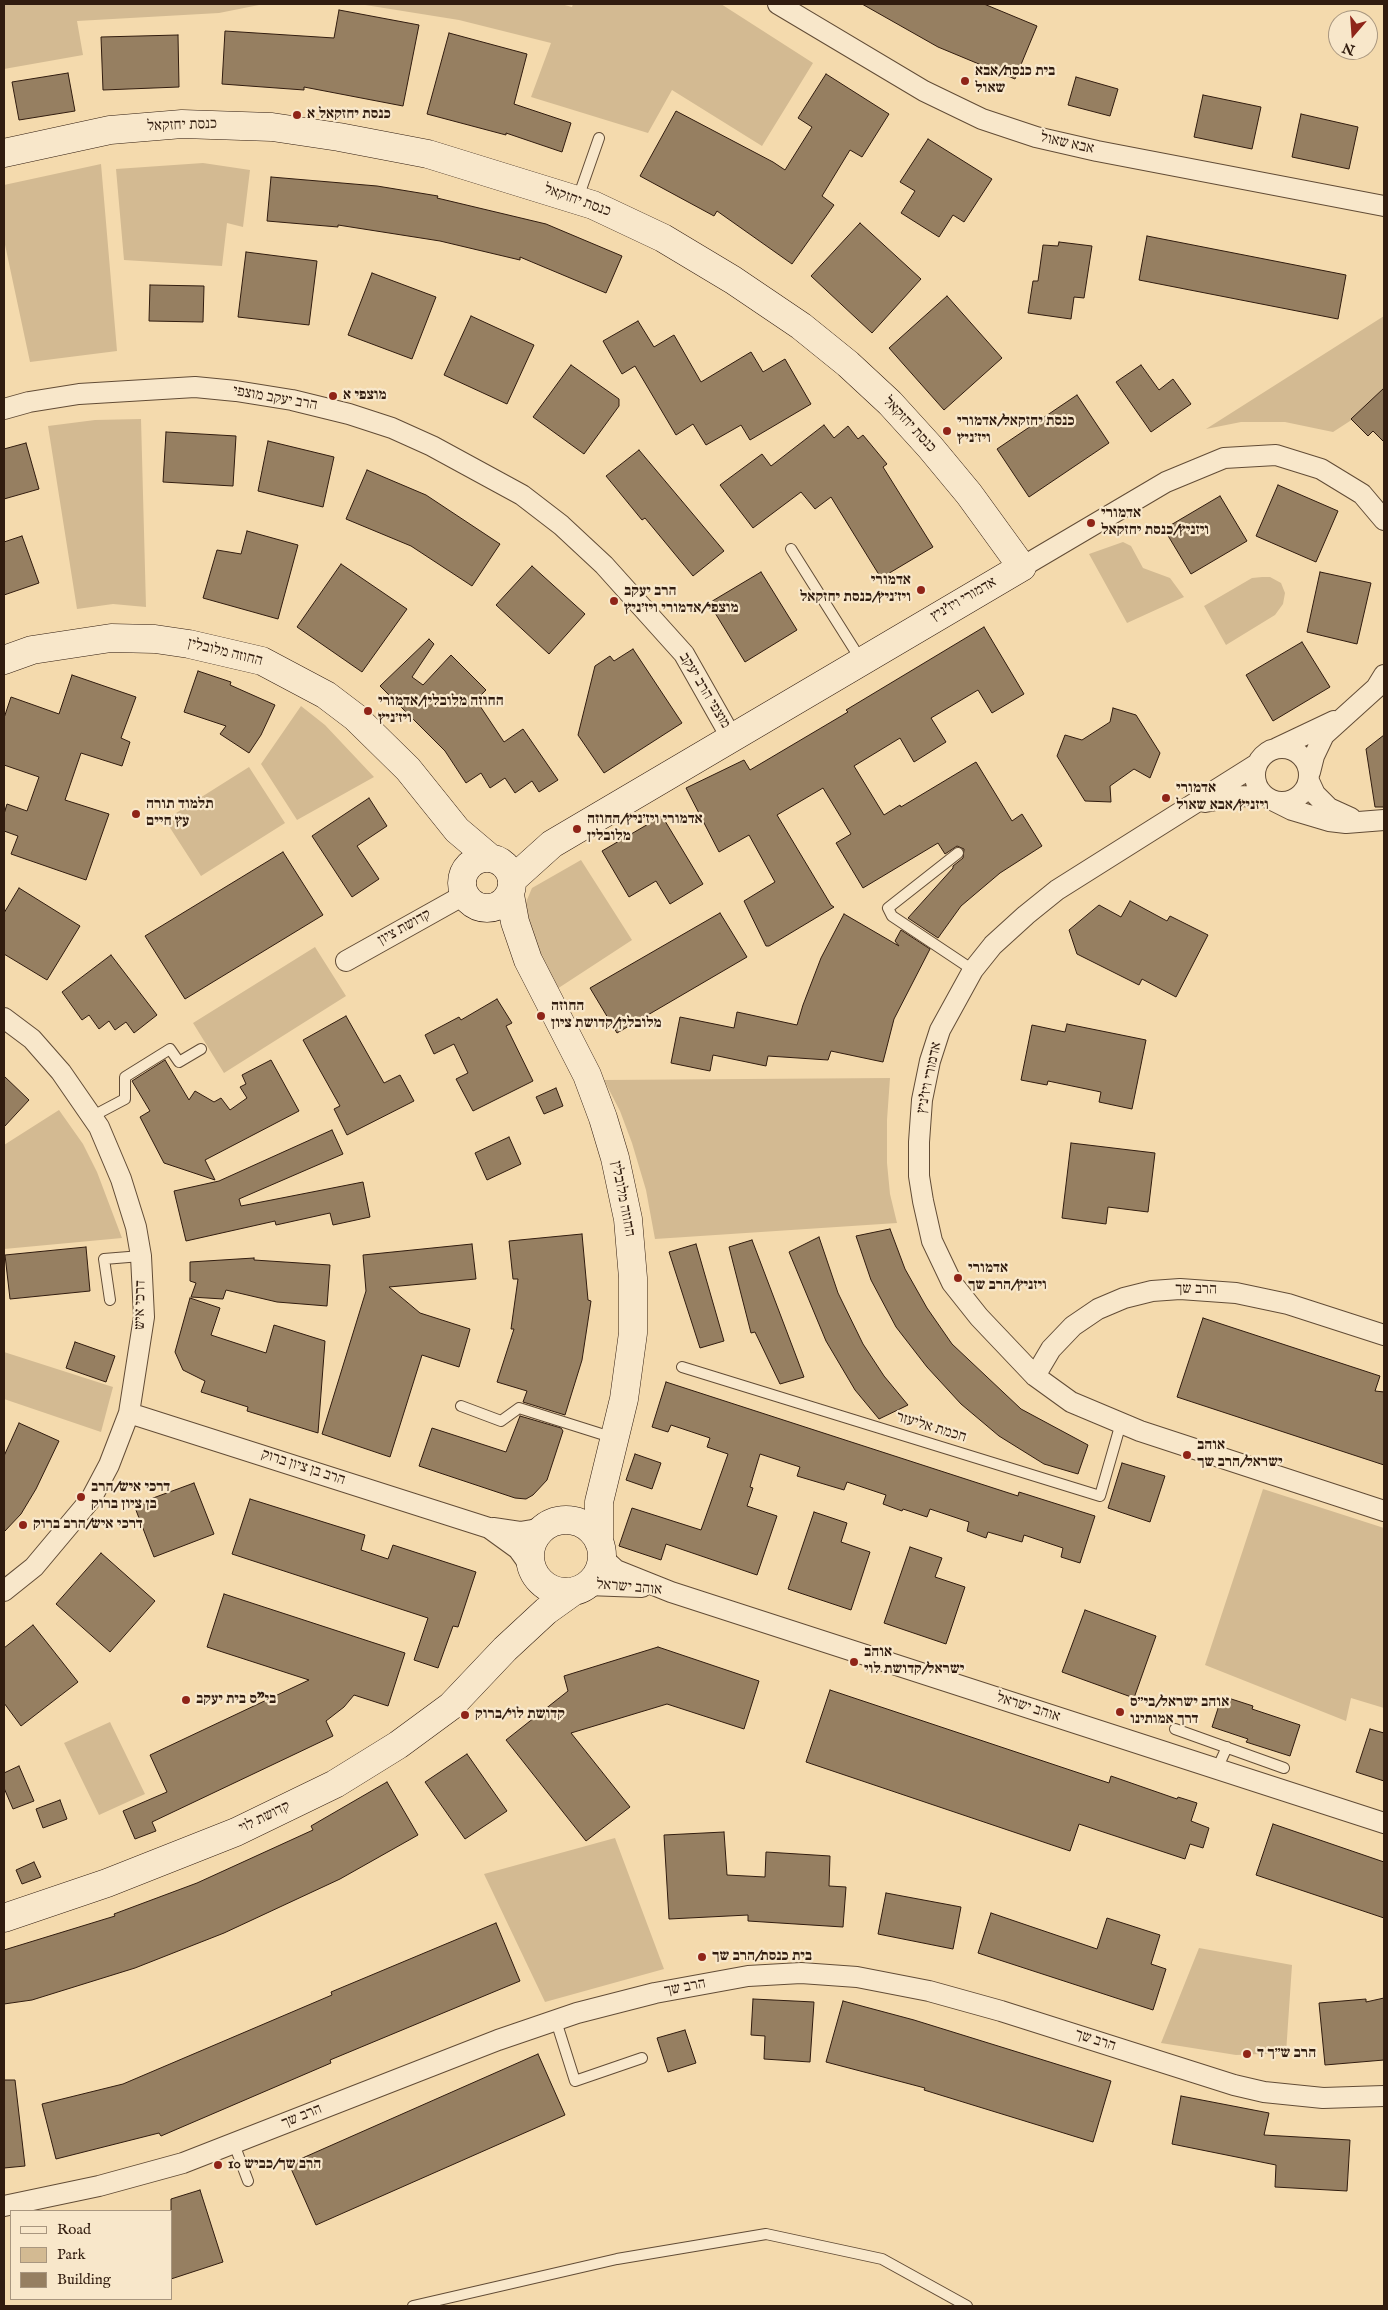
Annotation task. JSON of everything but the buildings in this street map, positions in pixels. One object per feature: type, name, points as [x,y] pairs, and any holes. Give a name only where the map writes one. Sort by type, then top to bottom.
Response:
[{"type":"street","name":"אבא שאול","points":[[778,4],[924,91],[982,119],[1036,137],[1097,151],[1384,206]]},
{"type":"street","name":"כנסת יחזקאל","points":[[4,153],[119,130],[182,124],[272,127],[339,137],[428,154],[578,200],[663,238],[793,321],[848,364],[890,403],[930,447],[969,494],[1022,567]]},
{"type":"street","name":"הרב יעקב מוצפי","points":[[4,409],[29,402],[79,394],[153,388],[195,387],[292,400],[349,414],[392,428],[432,446],[522,495],[551,517]]},
{"type":"street","name":"אדמורי ויז'ניץ","points":[[503,873],[861,660],[1166,482],[1224,458],[1276,455],[1321,469],[1362,494],[1384,520]]},
{"type":"street","name":"מוצפי הרב יעקב","points":[[551,517],[604,565],[684,654],[731,737]]},
{"type":"street","name":"החוזה מלובלין","points":[[4,660],[32,650],[111,638],[155,639],[189,644],[262,661],[326,695],[355,717],[408,769],[447,820],[503,873],[515,922],[528,960],[587,1075],[615,1158],[628,1219],[633,1278],[633,1333],[627,1384],[599,1502],[601,1550]]},
{"type":"street","points":[[1270,799],[1283,802],[1292,800],[1306,789],[1319,744],[1324,734],[1376,688],[1384,676]]},
{"type":"street","points":[[1340,718],[1262,757],[1257,764],[1256,782],[1270,799],[1292,810],[1346,824],[1375,821]]},
{"type":"street","points":[[1277,748],[1286,748],[1302,756],[1315,794],[1329,808],[1341,815],[1375,821]]},
{"type":"street","name":"אדמורי ויז'ניץ","points":[[1035,1376],[979,1317],[952,1283],[932,1241],[923,1201],[919,1142],[922,1100],[930,1061],[940,1030],[973,970],[993,945],[1026,914],[1057,890],[1112,854],[1196,804],[1257,764]]},
{"type":"street","name":"אדמורי ויז'ניץ","points":[[1196,804],[1237,796],[1270,799]]},
{"type":"street","name":"החוזה מלובלין","points":[[447,820],[459,846],[471,891],[528,960]]},
{"type":"street","points":[[477,860],[503,873],[499,906],[471,891],[477,860]]},
{"type":"street","name":"קדושת ציון","points":[[346,961],[471,891]]},
{"type":"street","name":"דרכי איש","points":[[4,1018],[32,1040],[55,1065],[98,1127],[120,1179],[136,1227],[141,1256],[144,1317],[129,1413],[109,1465],[92,1499],[34,1567],[4,1591]]},
{"type":"street","name":"הרב שך","points":[[1035,1376],[1051,1349],[1074,1326],[1098,1310],[1116,1302],[1152,1291],[1180,1289],[1236,1292],[1288,1304],[1384,1335]]},
{"type":"street","points":[[1035,1376],[1071,1402],[1121,1424],[1384,1511]]},
{"type":"street","name":"הרב בן ציון ברוק","points":[[129,1413],[489,1528],[505,1537],[518,1549],[532,1570]]},
{"type":"street","name":"החוזה מלובלין","points":[[552,1523],[573,1508],[594,1484],[613,1447]]},
{"type":"street","points":[[568,1519],[587,1526],[601,1550],[598,1573],[580,1588],[555,1590],[546,1586],[532,1570],[529,1556],[531,1544],[537,1534],[552,1523],[568,1519]]},
{"type":"street","name":"הרב בן ציון ברוק","points":[[476,1524],[520,1532],[552,1523]]},
{"type":"street","name":"אוהב ישראל","points":[[601,1550],[616,1570],[671,1592],[1384,1824]]},
{"type":"street","name":"קדושת לוי","points":[[494,1661],[527,1606],[532,1570]]},
{"type":"street","name":"אוהב ישראל","points":[[580,1588],[628,1585],[671,1592]]},
{"type":"street","name":"קדושת לוי","points":[[4,1918],[107,1883],[227,1835],[335,1784],[398,1746],[451,1706],[546,1611],[580,1588]]},
{"type":"street","name":"הרב שך","points":[[4,2206],[99,2186],[183,2163],[489,2043],[556,2020],[654,1993],[748,1976],[802,1973],[857,1978],[929,1991],[1001,2011],[1211,2078],[1264,2092],[1323,2098],[1384,2096]]},
{"type":"lane","points":[[578,200],[599,138]]},
{"type":"lane","points":[[792,549],[861,660]]},
{"type":"lane","points":[[958,853],[888,908],[892,916],[973,970]]},
{"type":"lane","points":[[91,1117],[125,1099],[125,1077],[170,1049],[178,1062],[201,1049]]},
{"type":"lane","points":[[110,1300],[104,1259],[141,1256]]},
{"type":"lane","name":"חכמת אליעזר","points":[[682,1367],[1100,1496],[1121,1424]]},
{"type":"lane","points":[[462,1406],[501,1421],[519,1408],[613,1447]]},
{"type":"lane","points":[[1175,1729],[1284,1768]]},
{"type":"lane","points":[[1217,1769],[1227,1747]]},
{"type":"lane","points":[[556,2020],[575,2081],[642,2058]]},
{"type":"lane","points":[[234,2144],[248,2181]]},
{"type":"lane","points":[[413,2306],[618,2259],[766,2234],[882,2259],[967,2306]]},
{"type":"green space","points":[[4,4],[264,4],[219,13],[77,21],[83,55],[4,69]]},
{"type":"green space","points":[[359,4],[561,4],[572,7],[573,4],[721,4],[813,63],[762,146],[672,90],[648,133],[531,97],[551,43],[459,20]]},
{"type":"green space","points":[[203,163],[250,170],[243,227],[227,223],[222,266],[124,260],[116,169]]},
{"type":"green space","points":[[101,164],[117,351],[30,362],[4,240],[4,185]]},
{"type":"green space","points":[[1384,316],[1384,399],[1333,432],[1285,422],[1241,422],[1206,429]]},
{"type":"green space","points":[[141,419],[146,607],[113,604],[77,609],[48,426],[95,420]]},
{"type":"green space","points":[[1123,542],[1131,546],[1143,568],[1170,578],[1184,597],[1127,623],[1089,554]]},
{"type":"green space","points":[[1270,577],[1281,583],[1285,593],[1283,604],[1275,615],[1226,645],[1204,606],[1252,578]]},
{"type":"green space","points":[[301,706],[325,725],[374,777],[297,820],[261,764]]},
{"type":"green space","points":[[249,767],[285,823],[201,876],[165,820]]},
{"type":"green space","points":[[581,860],[632,940],[557,989],[522,928],[524,907],[532,888]]},
{"type":"green space","points":[[315,947],[346,996],[224,1073],[193,1023]]},
{"type":"green space","points":[[890,1078],[887,1120],[887,1163],[890,1194],[897,1223],[655,1239],[646,1190],[632,1143],[620,1111],[604,1080]]},
{"type":"green space","points":[[59,1110],[83,1144],[97,1172],[122,1238],[4,1249],[4,1145]]},
{"type":"green space","points":[[4,1352],[113,1387],[101,1432],[4,1399]]},
{"type":"green space","points":[[1263,1489],[1384,1528],[1384,1708],[1351,1698],[1346,1721],[1205,1665]]},
{"type":"green space","points":[[110,1722],[145,1794],[99,1815],[64,1743]]},
{"type":"green space","points":[[615,1838],[664,1969],[545,2002],[484,1874]]},
{"type":"green space","points":[[1199,1948],[1292,1965],[1286,2053],[1236,2055],[1161,2043]]},
{"type":"place","name":"בית כנסת/אבא שאול","points":[[965,81]]},
{"type":"place","name":"כנסת יחזקאל א","points":[[297,115]]},
{"type":"place","name":"מוצפי א","points":[[333,396]]},
{"type":"place","name":"כנסת יחזקאל/אדמורי ויז׳ניץ","points":[[947,431]]},
{"type":"place","name":"אדמורי ויזניץ/כנסת יחזקאל","points":[[1091,523]]},
{"type":"place","name":"אדמורי ויז׳ניץ/כנסת יחזקאל","points":[[921,590]]},
{"type":"place","name":"הרב יעקב מוצפי/אדמורי ויז׳ניץ","points":[[614,601]]},
{"type":"place","name":"החוזה מלובלין/אדמורי ויז׳ניץ","points":[[368,711]]},
{"type":"place","name":"אדמורי ויזניץ/אבא שאול","points":[[1166,798]]},
{"type":"place","name":"תלמוד תורה עץ חיים","points":[[136,814]]},
{"type":"place","name":"אדמורי ויז׳ניץ/החוזה מלובלין","points":[[577,829]]},
{"type":"place","name":"החוזה מלובלין/קדושת ציון","points":[[541,1016]]},
{"type":"place","name":"אדמורי ויזניץ/הרב שך","points":[[958,1278]]},
{"type":"place","name":"אוהב ישראל/הרב שך","points":[[1187,1455]]},
{"type":"place","name":"דרכי איש/הרב בן ציון ברוק","points":[[81,1497]]},
{"type":"place","name":"דרכי איש/הרב ברוק","points":[[23,1525]]},
{"type":"place","name":"אוהב ישראל/קדושת לוי","points":[[854,1662]]},
{"type":"place","name":"בי\"ס בית יעקב","points":[[186,1700]]},
{"type":"place","name":"אוהב ישראל/בי״ס דרך אמותינו","points":[[1120,1712]]},
{"type":"place","name":"קדושת לוי/ברוק","points":[[465,1715]]},
{"type":"place","name":"בית כנסת/הרב שך","points":[[702,1957]]},
{"type":"place","name":"הרב ש״ך ד","points":[[1247,2054]]},
{"type":"place","name":"הרב שך/כביש 10","points":[[218,2165]]}]
